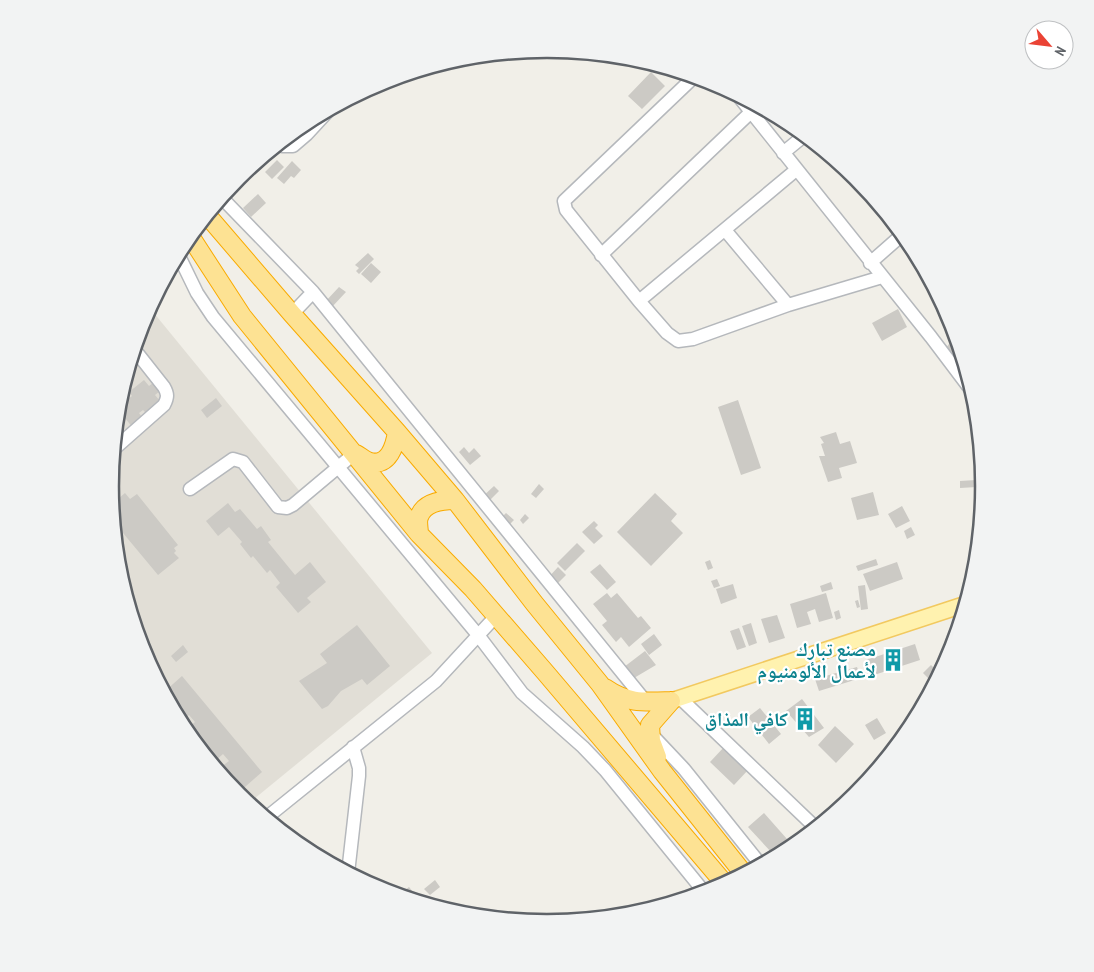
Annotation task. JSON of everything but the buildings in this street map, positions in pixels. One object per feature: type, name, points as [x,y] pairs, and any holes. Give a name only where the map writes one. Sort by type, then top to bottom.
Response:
[{"type":"highway","points":[[211,220],[455,500],[534,603],[600,684],[662,771],[740,869]]},
{"type":"highway","points":[[195,243],[242,316],[419,534],[473,589],[617,755],[720,878]]},
{"type":"highway","points":[[355,453],[370,462],[379,462],[391,452],[397,432]]},
{"type":"highway","points":[[419,534],[418,518],[431,503],[442,500],[455,500]]},
{"type":"highway","points":[[600,684],[623,698],[646,702],[676,699]]},
{"type":"highway","points":[[662,771],[651,741],[650,725],[676,699]]},
{"type":"main road","points":[[676,699],[958,607]]},
{"type":"street","points":[[689,82],[564,201],[566,210],[601,255],[667,333],[678,341],[693,339],[788,305],[882,277]]},
{"type":"street","points":[[746,107],[962,378]]},
{"type":"street","points":[[601,255],[750,112]]},
{"type":"street","points":[[286,146],[293,146],[309,130]]},
{"type":"street","points":[[783,153],[799,140]]},
{"type":"street","points":[[639,301],[796,170]]},
{"type":"street","points":[[226,202],[313,292],[646,702]]},
{"type":"street","points":[[725,230],[788,305]]},
{"type":"street","points":[[870,263],[897,239]]},
{"type":"street","points":[[182,262],[213,317],[478,635],[522,692],[605,770],[700,886]]},
{"type":"street","points":[[292,314],[313,292]]},
{"type":"street","points":[[121,443],[164,404],[168,398],[168,392],[139,355]]},
{"type":"street","points":[[190,489],[233,459],[239,460],[243,462],[278,506],[287,508],[355,453]]},
{"type":"street","points":[[271,814],[436,680],[496,616]]},
{"type":"street","points":[[676,699],[811,823]]},
{"type":"street","points":[[650,733],[684,769],[757,859]]},
{"type":"street","points":[[349,866],[359,776],[359,768],[353,747]]},
{"type":"shaded area","points":[[155,314],[432,653],[254,799],[225,769],[207,747],[176,700],[151,650],[133,597],[122,542],[119,514],[119,458],[122,430],[133,375],[141,348]]},
{"type":"place","name":"مصنع تبارك لأعمال الألومنيوم","points":[[893,660]]},
{"type":"place","name":"كافي المذاق","points":[[805,719]]}]
